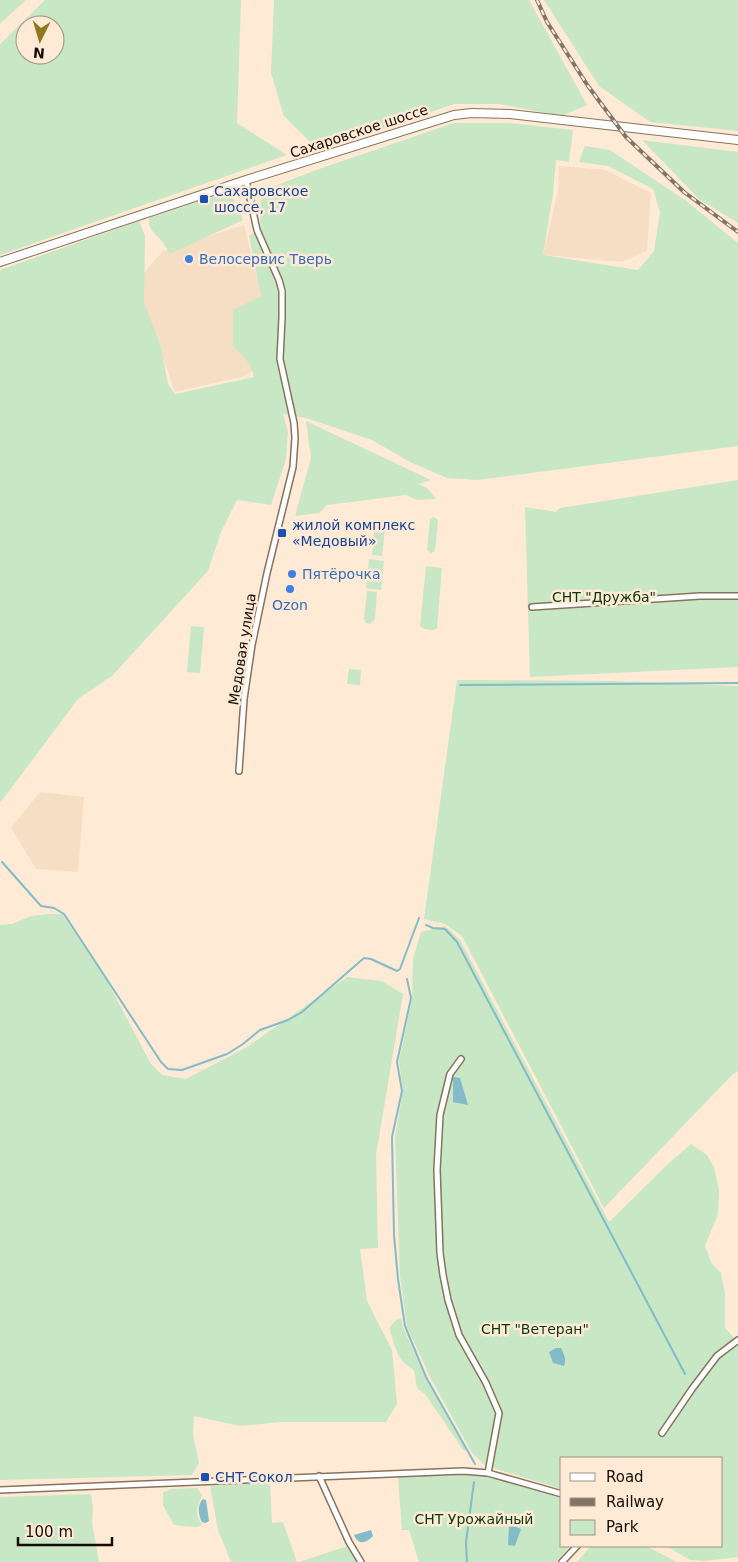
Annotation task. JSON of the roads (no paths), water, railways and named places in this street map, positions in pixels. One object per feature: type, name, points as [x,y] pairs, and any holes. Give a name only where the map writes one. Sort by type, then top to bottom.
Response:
[{"type":"main road","name":"Сахаровское шоссе","points":[[0,262],[246,180],[446,117],[463,114],[510,114],[738,140]]},
{"type":"street","name":"Медовая улица","points":[[239,771],[244,699],[252,645],[262,594],[293,467],[296,438],[280,359],[282,291],[279,280],[256,230],[246,180]]},
{"type":"street","points":[[532,607],[700,596],[738,596]]},
{"type":"street","points":[[461,1059],[450,1074],[440,1115],[437,1170],[440,1253],[442,1275],[459,1335],[486,1383],[499,1413],[488,1473]]},
{"type":"street","points":[[662,1433],[692,1389],[718,1356],[738,1340]]},
{"type":"street","points":[[0,1490],[463,1471],[488,1473],[560,1493]]},
{"type":"street","points":[[319,1476],[361,1562]]},
{"type":"street","points":[[562,1562],[576,1547]]},
{"type":"water","points":[[453,1077],[460,1078],[468,1105],[453,1102]]},
{"type":"water","points":[[556,1348],[561,1348],[565,1359],[564,1366],[553,1363],[549,1352]]},
{"type":"water","points":[[203,1499],[206,1500],[209,1521],[206,1523],[202,1522],[199,1513],[199,1507]]},
{"type":"water","points":[[511,1525],[521,1529],[515,1546],[508,1545],[509,1527]]},
{"type":"water","points":[[371,1530],[373,1536],[365,1542],[358,1541],[354,1535]]},
{"type":"waterway","points":[[460,685],[738,683]]},
{"type":"waterway","points":[[2,862],[41,906],[54,908],[64,914],[161,1062],[168,1069],[182,1070],[227,1054],[260,1030],[288,1020],[302,1012],[364,958],[371,959],[397,971],[400,969],[419,918]]},
{"type":"waterway","points":[[426,925],[445,929],[457,942],[685,1374]]},
{"type":"waterway","points":[[407,979],[411,998],[397,1062],[402,1091],[392,1137],[394,1235],[398,1279],[405,1326],[426,1377],[475,1464]]},
{"type":"waterway","points":[[467,1562],[466,1542],[474,1482]]},
{"type":"railway","points":[[537,0],[547,22],[588,86],[626,137],[684,192],[738,232]]},
{"type":"place","name":"Сахаровское шоссе, 17","points":[[204,199]]},
{"type":"place","name":"Велосервис Тверь","points":[[189,259]]},
{"type":"place","name":"жилой комплекс «Медовый»","points":[[282,533]]},
{"type":"place","name":"Пятёрочка","points":[[292,574]]},
{"type":"place","name":"Ozon","points":[[290,589]]},
{"type":"place","name":"СНТ Сокол","points":[[205,1477]]},
{"type":"park label","name":"СНТ \"Дружба\"","points":[[604,597]]},
{"type":"park label","name":"СНТ \"Ветеран\"","points":[[535,1329]]},
{"type":"park label","name":"СНТ Урожайный","points":[[474,1519]]}]
